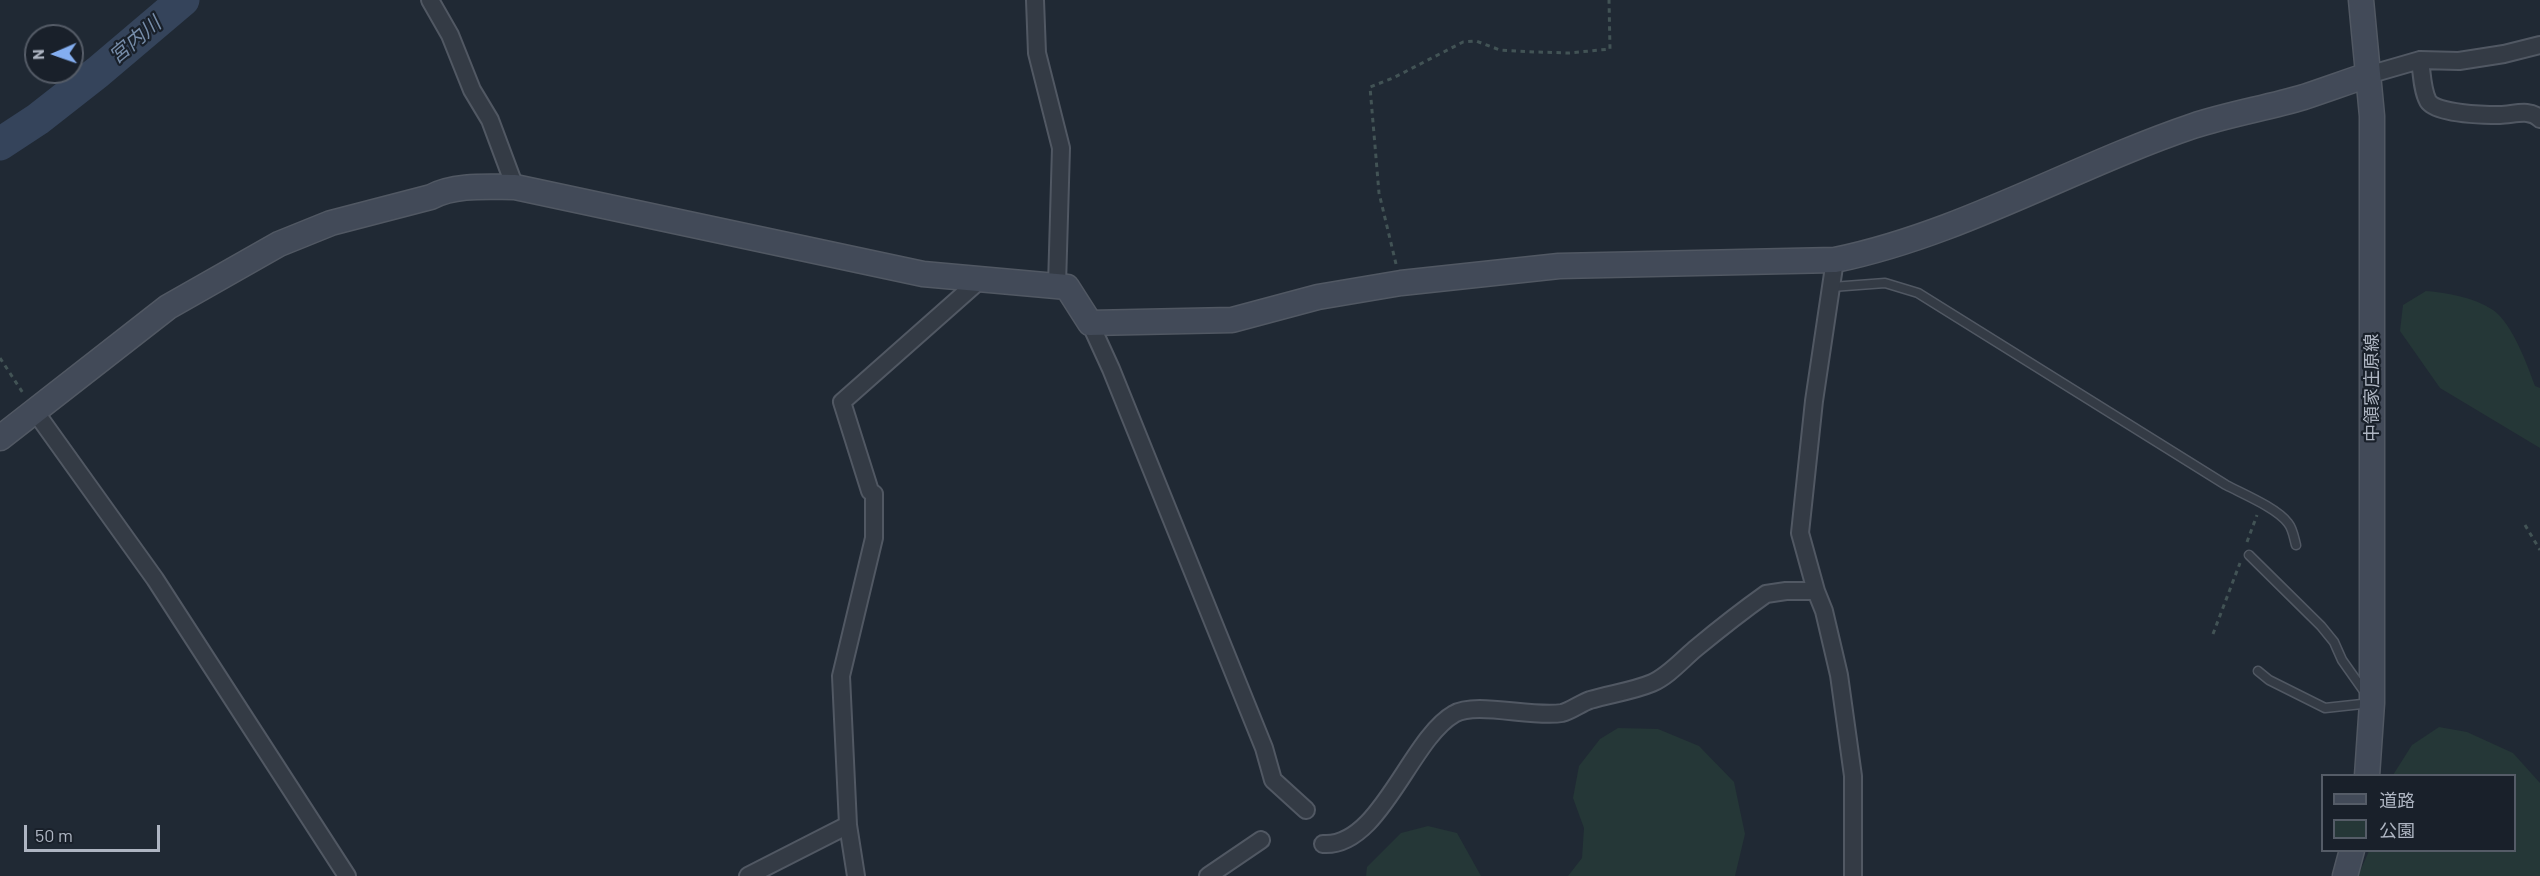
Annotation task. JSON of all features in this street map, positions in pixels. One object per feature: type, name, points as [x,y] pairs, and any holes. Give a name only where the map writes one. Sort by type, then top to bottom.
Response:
[{"type":"street","points":[[430,0],[450,35],[472,90],[490,120],[515,187]]},
{"type":"street","points":[[1035,0],[1037,52],[1060,148],[1057,285]]},
{"type":"street","name":"中領家庄原線","points":[[2361,0],[2372,116],[2372,702],[2367,774]]},
{"type":"street","points":[[1090,323],[1232,320],[1318,297],[1401,283],[1559,266],[1835,260],[1888,248],[1961,223],[2028,193],[2193,127],[2304,97],[2420,60],[2459,61],[2504,54],[2540,45]]},
{"type":"street","points":[[2420,60],[2425,93],[2429,104],[2438,110],[2500,115],[2529,113],[2540,118]]},
{"type":"street","points":[[0,438],[168,307],[279,244],[331,223],[438,194],[478,187],[515,187],[911,272],[1067,286],[1090,323],[1111,369],[1246,705],[1273,780],[1306,810]]},
{"type":"street","points":[[1835,260],[1814,401],[1800,533],[1824,611],[1839,675],[1853,776],[1853,876]]},
{"type":"street","points":[[856,876],[848,825],[841,676],[874,538],[874,494],[870,490],[842,402],[981,279]]},
{"type":"street","points":[[34,410],[155,579],[347,876]]},
{"type":"street","points":[[1323,843],[1341,843],[1356,833],[1379,809],[1439,726],[1454,714],[1466,709],[1523,714],[1564,713],[1583,702],[1652,683],[1672,670],[1766,594],[1816,591]]},
{"type":"street","points":[[748,876],[848,825]]},
{"type":"street","points":[[1208,876],[1261,840]]},
{"type":"street","points":[[2344,876],[2351,852]]},
{"type":"lane","points":[[1832,287],[1886,283],[1918,293],[2261,504],[2288,522],[2294,533],[2296,545]]},
{"type":"lane","points":[[2245,554],[2321,626],[2334,642],[2342,660],[2372,702],[2325,708],[2269,680],[2258,671]]},
{"type":"path","points":[[1401,283],[1379,193],[1370,87],[1393,78],[1462,42],[1476,41],[1500,50],[1536,52],[1569,53],[1610,49],[1609,0]]},
{"type":"path","points":[[0,357],[34,410]]},
{"type":"path","points":[[2213,634],[2245,554],[2261,504]]},
{"type":"path","points":[[2525,525],[2540,550]]},
{"type":"green space","points":[[2426,291],[2452,294],[2477,302],[2493,310],[2506,324],[2513,334],[2535,386],[2540,388],[2540,448],[2440,388],[2400,331],[2403,305]]},
{"type":"green space","points":[[2439,727],[2467,732],[2513,753],[2540,783],[2540,876],[2358,876],[2369,852],[2516,852],[2516,774],[2394,774],[2412,745]]},
{"type":"green space","points":[[1618,728],[1658,729],[1699,746],[1734,782],[1745,834],[1735,876],[1568,876],[1582,858],[1584,828],[1573,798],[1579,766],[1600,739]]},
{"type":"green space","points":[[1428,826],[1457,833],[1481,876],[1366,876],[1367,867],[1401,833]]},
{"type":"waterway","name":"宮内川","points":[[0,144],[38,119],[98,72],[183,0]]}]
